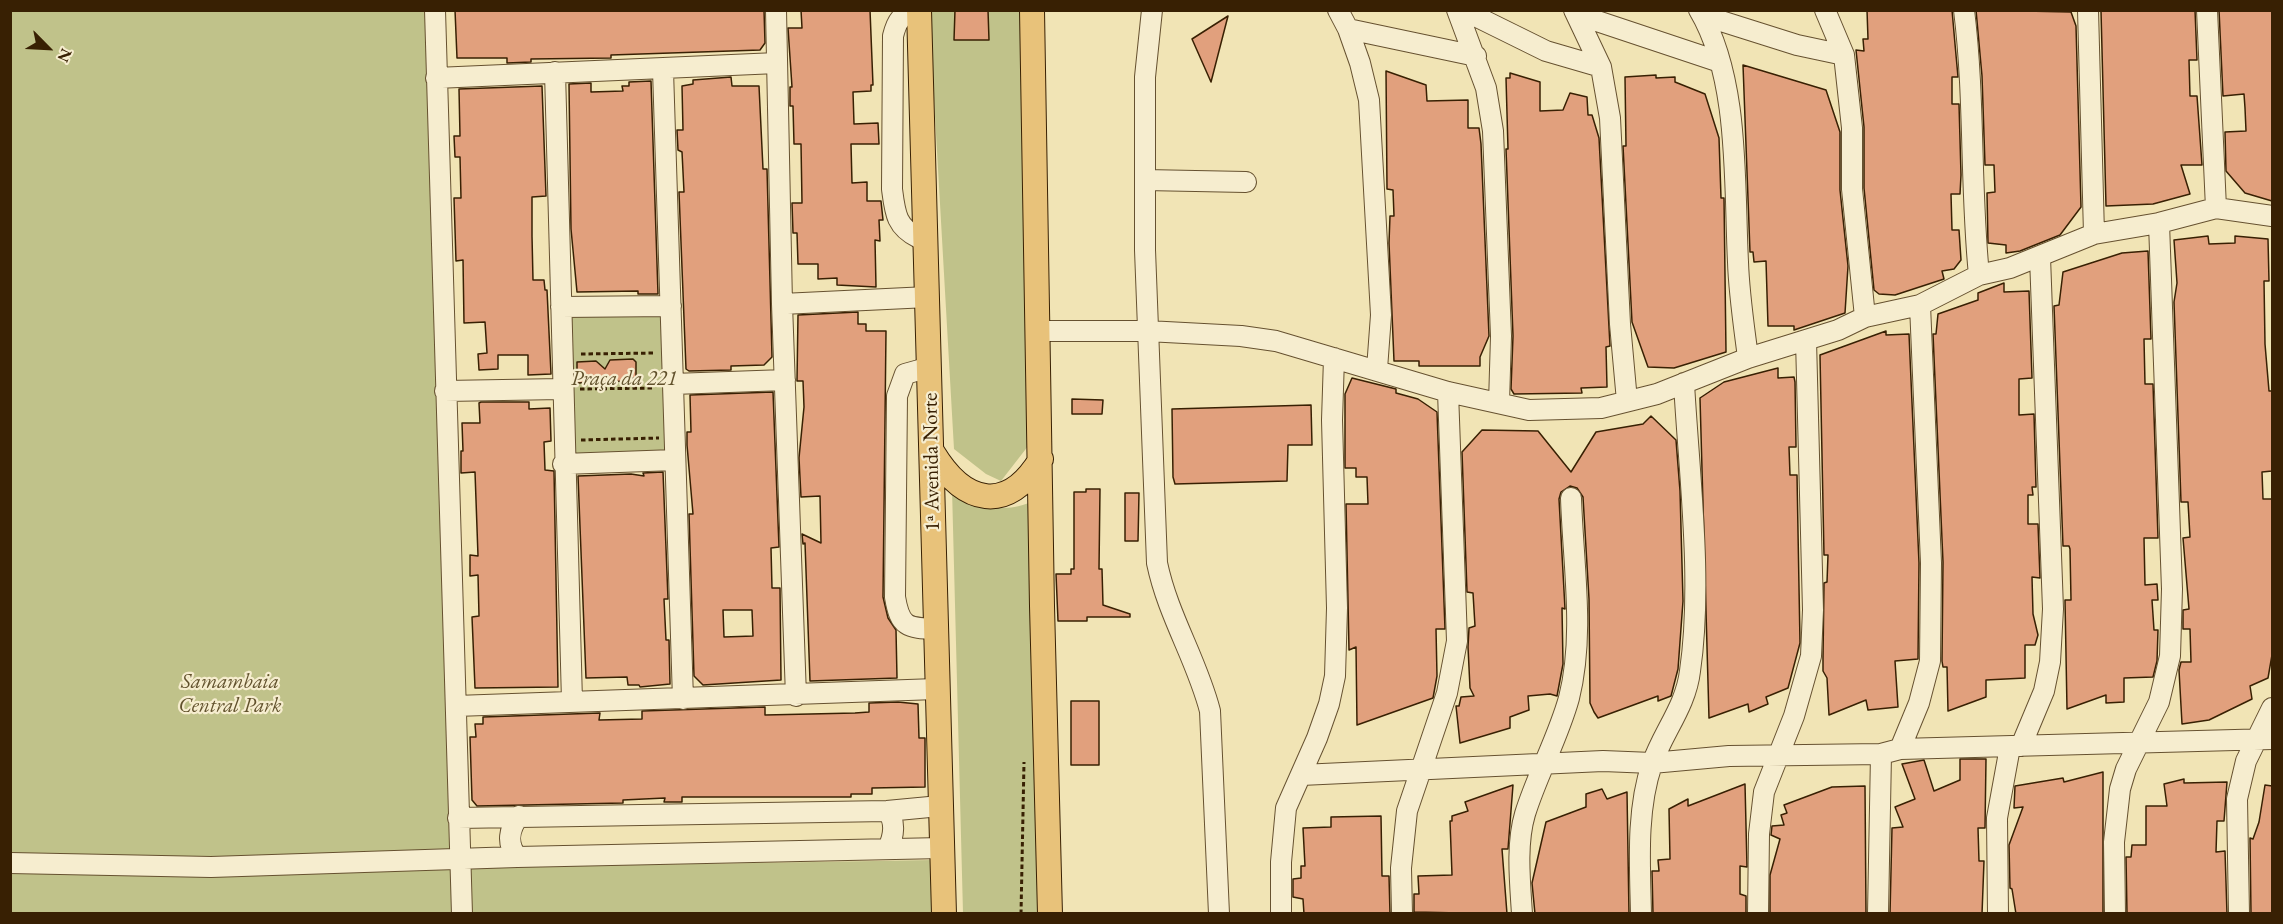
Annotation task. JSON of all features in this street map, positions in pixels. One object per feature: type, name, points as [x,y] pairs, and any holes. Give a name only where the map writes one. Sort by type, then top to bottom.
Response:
[{"type":"main road","name":"1ᵃ Avenida Norte","points":[[918,10],[933,453],[936,689],[944,914]]},
{"type":"main road","points":[[1032,10],[1042,617],[1050,914]]},
{"type":"main road","points":[[933,453],[950,479],[975,494],[991,498],[1010,492],[1027,479],[1041,459]]},
{"type":"street","points":[[435,10],[462,914]]},
{"type":"street","points":[[776,10],[782,304],[795,696]]},
{"type":"street","points":[[918,10],[904,14],[897,21],[893,36],[892,189],[896,215],[901,227],[919,238],[925,236]]},
{"type":"street","points":[[1152,10],[1145,77],[1145,180],[1147,331],[1157,563],[1164,595],[1204,687],[1210,711],[1219,914]]},
{"type":"street","points":[[1338,10],[1348,29],[1369,100],[1381,315],[1377,369]]},
{"type":"street","points":[[1457,10],[1486,88],[1493,131],[1501,336],[1499,404]]},
{"type":"street","points":[[1463,10],[1546,51],[1601,67]]},
{"type":"street","points":[[1825,10],[1844,55],[1852,128],[1852,189],[1865,316]]},
{"type":"street","points":[[1964,10],[1979,275]]},
{"type":"street","points":[[2088,10],[2094,234]]},
{"type":"street","points":[[2207,10],[2216,208]]},
{"type":"street","points":[[1575,12],[1601,67],[1610,118],[1615,174],[1620,324],[1627,401]]},
{"type":"street","points":[[1575,12],[1720,62]]},
{"type":"street","points":[[1701,13],[1797,45],[1844,55]]},
{"type":"street","points":[[1701,13],[1714,38],[1720,62],[1732,143],[1738,265],[1748,358]]},
{"type":"street","points":[[1348,29],[1476,56]]},
{"type":"street","points":[[436,78],[555,72],[663,70],[777,63]]},
{"type":"street","points":[[663,70],[672,353],[665,386],[675,460],[683,699]]},
{"type":"street","points":[[555,72],[561,352],[568,389],[563,464],[572,701]]},
{"type":"street","points":[[1145,180],[1246,182]]},
{"type":"street","points":[[1037,331],[1147,331],[1241,336],[1276,341],[1377,369],[1448,392],[1499,404],[1529,410],[1601,408],[1684,383],[1748,358],[1806,340],[1865,316],[1920,305],[1979,275],[2010,268],[2094,234],[2159,224],[2216,208],[2272,216]]},
{"type":"street","points":[[2115,914],[2116,812],[2126,769],[2159,702],[2166,679],[2170,645],[2172,589],[2159,224]]},
{"type":"street","points":[[1998,914],[1997,818],[2016,747],[2044,691],[2050,662],[2053,609],[2040,257]]},
{"type":"street","points":[[782,304],[928,297]]},
{"type":"street","points":[[1878,914],[1890,751],[1919,703],[1931,650],[1931,563],[1920,305]]},
{"type":"street","points":[[561,307],[671,306]]},
{"type":"street","points":[[1758,914],[1760,811],[1769,773],[1794,716],[1811,656],[1813,610],[1806,340]]},
{"type":"street","points":[[1281,914],[1284,824],[1287,808],[1329,704],[1335,676],[1337,608],[1333,432],[1334,358]]},
{"type":"street","points":[[930,367],[905,374],[897,396],[895,597],[898,615],[905,623],[913,628],[936,629]]},
{"type":"street","points":[[665,386],[785,380]]},
{"type":"street","points":[[1641,914],[1642,819],[1652,763],[1687,688],[1694,639],[1693,549],[1684,383]]},
{"type":"street","points":[[445,391],[568,389]]},
{"type":"street","points":[[1402,914],[1401,868],[1407,812],[1447,693],[1457,641],[1448,392]]},
{"type":"street","points":[[563,464],[675,460]]},
{"type":"street","points":[[1522,914],[1520,851],[1524,815],[1568,699],[1573,674],[1576,632],[1571,498]]},
{"type":"street","points":[[456,706],[795,696],[936,689]]},
{"type":"street","points":[[2239,914],[2237,799],[2246,761],[2265,740],[2272,708]]},
{"type":"street","points":[[1300,775],[1419,771],[1603,760],[1652,763],[1778,754],[2139,741],[2265,740]]},
{"type":"street","points":[[458,818],[886,811],[940,806]]},
{"type":"street","points":[[886,811],[893,821],[888,848]]},
{"type":"street","points":[[517,856],[510,837],[512,825],[519,816]]},
{"type":"street","points":[[10,862],[211,867],[517,856],[942,848]]},
{"type":"path","points":[[561,352],[575,354],[672,353]]},
{"type":"path","points":[[568,389],[665,386]]},
{"type":"path","points":[[576,440],[669,438]]},
{"type":"green space","name":"Samambaia Central Park","points":[[10,11],[429,11],[455,868],[933,860],[934,913],[11,913]]},
{"type":"green space","points":[[929,11],[1028,11],[1032,441],[1001,481],[986,474],[954,449]]},
{"type":"green space","name":"Praça da 221","points":[[676,303],[679,453],[572,455],[570,305]]},
{"type":"green space","points":[[952,489],[992,507],[1012,507],[1034,501],[1043,913],[963,913]]},
{"type":"building","points":[[455,10],[764,10],[765,43],[760,50],[611,55],[611,58],[531,59],[531,62],[507,63],[507,58],[457,58]]},
{"type":"building","points":[[801,10],[870,10],[873,85],[871,85],[871,91],[853,92],[854,124],[878,123],[879,144],[851,144],[852,183],[867,182],[867,201],[881,201],[883,220],[879,220],[880,241],[875,240],[876,287],[837,285],[837,278],[818,279],[818,264],[798,264],[797,233],[793,233],[792,203],[802,203],[801,144],[794,144],[793,106],[790,106],[790,87],[792,87],[788,28],[802,28]]},
{"type":"building","points":[[955,10],[988,10],[989,40],[954,40]]},
{"type":"building","points":[[1867,10],[1952,10],[1958,77],[1952,77],[1952,104],[1959,104],[1961,175],[1960,194],[1951,194],[1952,230],[1959,230],[1961,260],[1954,269],[1942,271],[1944,279],[1895,295],[1879,294],[1874,290],[1864,188],[1864,127],[1856,50],[1864,51],[1863,39],[1868,39]]},
{"type":"building","points":[[1976,10],[2071,12],[2076,26],[2081,207],[2060,235],[2020,251],[2006,253],[2006,245],[1988,243],[1987,193],[1995,192],[1994,165],[1985,165],[1982,76]]},
{"type":"building","points":[[2195,10],[2197,60],[2189,60],[2190,96],[2197,96],[2202,165],[2181,165],[2190,194],[2153,204],[2106,206],[2101,11]]},
{"type":"building","points":[[2219,10],[2272,10],[2272,201],[2245,193],[2226,171],[2225,132],[2246,131],[2245,108],[2244,94],[2223,96]]},
{"type":"building","points":[[1228,16],[1211,82],[1192,39]]},
{"type":"building","points":[[1743,65],[1826,90],[1840,132],[1840,190],[1848,266],[1845,313],[1794,330],[1794,326],[1768,326],[1766,261],[1754,262],[1753,252],[1750,252]]},
{"type":"building","points":[[1386,71],[1426,85],[1427,101],[1468,100],[1468,128],[1479,128],[1489,336],[1480,357],[1480,366],[1419,366],[1419,361],[1394,361],[1389,243],[1390,216],[1394,216],[1393,190],[1387,189]]},
{"type":"building","points":[[1510,73],[1540,82],[1540,111],[1563,110],[1570,93],[1587,97],[1588,115],[1592,115],[1599,138],[1610,346],[1606,347],[1607,387],[1581,388],[1582,393],[1514,394],[1511,389],[1513,336],[1506,149],[1508,149],[1506,78],[1510,78]]},
{"type":"building","points":[[1656,75],[1656,78],[1675,77],[1675,82],[1705,94],[1719,138],[1721,198],[1724,198],[1726,352],[1674,368],[1648,367],[1632,322],[1623,146],[1626,146],[1625,77]]},
{"type":"building","points":[[731,77],[732,86],[759,86],[763,169],[767,169],[772,357],[764,365],[731,366],[731,370],[689,371],[686,369],[679,192],[684,192],[682,152],[678,150],[677,130],[683,130],[682,86],[693,84],[693,80]]},
{"type":"building","points":[[651,81],[658,294],[638,294],[638,291],[577,292],[571,229],[569,84],[591,83],[591,92],[623,91],[622,86],[629,86],[629,82]]},
{"type":"building","points":[[542,86],[546,196],[532,197],[533,280],[544,280],[545,290],[547,290],[551,374],[528,375],[528,355],[498,355],[498,369],[479,370],[478,354],[487,353],[485,322],[464,323],[463,260],[456,261],[454,198],[461,198],[460,157],[455,157],[454,136],[460,136],[459,89]]},
{"type":"building","points":[[2208,236],[2209,244],[2235,243],[2235,236],[2268,239],[2269,281],[2264,281],[2265,344],[2269,391],[2272,391],[2272,471],[2262,472],[2263,499],[2272,499],[2272,655],[2268,678],[2250,686],[2252,699],[2209,720],[2182,724],[2179,670],[2181,662],[2191,662],[2190,629],[2183,629],[2183,610],[2189,609],[2183,538],[2190,537],[2188,502],[2181,502],[2174,302],[2177,283],[2174,240]]},
{"type":"building","points":[[2148,251],[2151,339],[2144,339],[2145,384],[2153,384],[2158,538],[2144,538],[2145,585],[2157,584],[2158,600],[2152,600],[2154,630],[2158,630],[2157,661],[2153,677],[2124,678],[2124,702],[2106,703],[2106,695],[2067,709],[2065,600],[2071,600],[2070,549],[2069,546],[2063,546],[2054,306],[2059,305],[2063,272],[2122,253]]},
{"type":"building","points":[[2004,283],[2004,292],[2029,291],[2032,378],[2019,379],[2019,415],[2034,414],[2036,487],[2032,487],[2033,495],[2028,495],[2028,524],[2038,524],[2040,578],[2032,577],[2033,614],[2038,635],[2035,645],[2025,645],[2025,678],[1986,680],[1986,697],[1948,711],[1947,667],[1943,667],[1942,661],[1943,562],[1933,334],[1936,334],[1938,314],[1978,300],[1978,293]]},
{"type":"building","points":[[858,312],[858,324],[866,324],[866,331],[886,331],[883,597],[888,618],[896,630],[897,678],[810,681],[805,543],[803,544],[802,534],[821,543],[820,496],[801,497],[799,458],[804,407],[803,381],[797,381],[798,315]]},
{"type":"building","points":[[1886,331],[1886,335],[1909,334],[1919,563],[1918,659],[1895,661],[1898,707],[1868,710],[1866,700],[1829,715],[1827,678],[1823,671],[1824,583],[1827,582],[1828,555],[1824,555],[1820,355]]},
{"type":"building","points":[[633,359],[636,362],[636,378],[628,378],[628,381],[577,383],[577,362],[596,361],[605,369],[610,360]]},
{"type":"building","points":[[1778,368],[1778,378],[1794,377],[1795,382],[1796,447],[1789,447],[1790,475],[1797,475],[1800,643],[1788,688],[1766,697],[1768,704],[1749,712],[1748,704],[1709,718],[1700,398],[1724,382]]},
{"type":"building","points":[[1352,378],[1396,389],[1396,393],[1418,399],[1437,412],[1445,629],[1436,629],[1437,676],[1433,698],[1357,725],[1356,647],[1349,650],[1346,504],[1368,504],[1367,477],[1356,477],[1356,468],[1345,468],[1345,394]]},
{"type":"building","points":[[773,392],[779,547],[771,548],[772,588],[780,588],[781,680],[703,685],[694,676],[689,514],[693,514],[687,445],[687,432],[691,432],[690,395]],"holes":[[[723,610],[752,610],[753,636],[724,637]]]},
{"type":"building","points":[[1072,399],[1103,400],[1102,414],[1072,414]]},
{"type":"building","points":[[529,402],[529,409],[550,408],[551,441],[544,442],[545,470],[554,471],[558,687],[475,688],[472,617],[479,616],[478,575],[470,576],[470,555],[478,556],[475,472],[461,473],[461,451],[463,451],[462,423],[480,423],[479,403]]},
{"type":"building","points":[[1311,405],[1312,445],[1288,445],[1287,481],[1175,484],[1172,409]]},
{"type":"building","points":[[1651,416],[1676,440],[1680,491],[1683,601],[1678,669],[1671,696],[1658,701],[1658,696],[1598,718],[1594,712],[1590,703],[1589,599],[1583,497],[1577,488],[1570,486],[1561,492],[1559,499],[1565,609],[1562,608],[1563,664],[1557,696],[1550,694],[1528,696],[1529,710],[1510,717],[1510,728],[1460,743],[1456,706],[1459,706],[1461,697],[1474,696],[1470,688],[1468,647],[1469,628],[1475,626],[1473,593],[1467,592],[1462,452],[1482,430],[1538,431],[1571,472],[1596,432],[1643,424]]},
{"type":"building","points":[[663,472],[668,599],[664,599],[666,640],[669,640],[670,684],[640,687],[639,685],[628,685],[627,677],[586,678],[578,476],[631,474],[644,476],[643,473]]},
{"type":"building","points":[[1086,489],[1100,489],[1099,569],[1102,569],[1103,605],[1130,614],[1130,617],[1087,617],[1087,621],[1058,621],[1056,574],[1071,574],[1071,569],[1074,569],[1074,492],[1086,492]]},
{"type":"building","points":[[1125,493],[1139,493],[1138,541],[1125,541]]},
{"type":"building","points":[[1071,701],[1099,701],[1099,765],[1071,765]]},
{"type":"building","points":[[869,703],[918,704],[919,738],[925,738],[925,787],[872,788],[872,794],[851,794],[851,797],[682,797],[682,802],[664,802],[665,798],[623,800],[623,803],[477,806],[472,800],[470,737],[476,737],[475,724],[483,724],[483,717],[600,713],[599,720],[642,719],[642,711],[765,707],[765,715],[855,713],[869,712]]},
{"type":"building","points":[[1960,759],[1986,759],[1985,828],[1978,828],[1979,861],[1984,861],[1982,914],[1890,914],[1892,828],[1903,827],[1895,807],[1915,799],[1902,764],[1924,760],[1934,791],[1960,780]]},
{"type":"building","points":[[2103,772],[2103,914],[2016,914],[2010,888],[2009,845],[2023,807],[2014,808],[2015,786],[2063,778],[2064,782]]},
{"type":"building","points":[[2184,779],[2184,783],[2227,782],[2224,821],[2217,821],[2216,852],[2225,851],[2227,914],[2127,914],[2126,857],[2131,857],[2132,845],[2146,845],[2146,806],[2167,806],[2164,784]]},
{"type":"building","points":[[1745,784],[1747,867],[1740,866],[1740,894],[1746,896],[1746,914],[1653,914],[1652,871],[1659,871],[1658,860],[1670,859],[1669,809],[1688,799],[1688,806]]},
{"type":"building","points":[[1513,785],[1508,849],[1502,849],[1507,914],[1414,912],[1414,894],[1419,894],[1418,876],[1452,875],[1450,821],[1452,821],[1452,816],[1468,811],[1465,802]]},
{"type":"building","points":[[2265,785],[2272,786],[2272,914],[2251,914],[2250,838],[2253,839],[2259,822]]},
{"type":"building","points":[[1865,786],[1866,914],[1770,914],[1770,875],[1780,839],[1771,835],[1772,826],[1784,825],[1781,815],[1787,813],[1784,805],[1832,787]]},
{"type":"building","points":[[1602,789],[1607,799],[1627,792],[1629,914],[1535,914],[1532,883],[1546,822],[1586,807],[1586,794]]},
{"type":"building","points":[[1381,816],[1382,876],[1389,876],[1390,914],[1304,914],[1303,899],[1293,897],[1293,879],[1301,878],[1301,866],[1305,866],[1303,828],[1331,827],[1331,817]]}]
